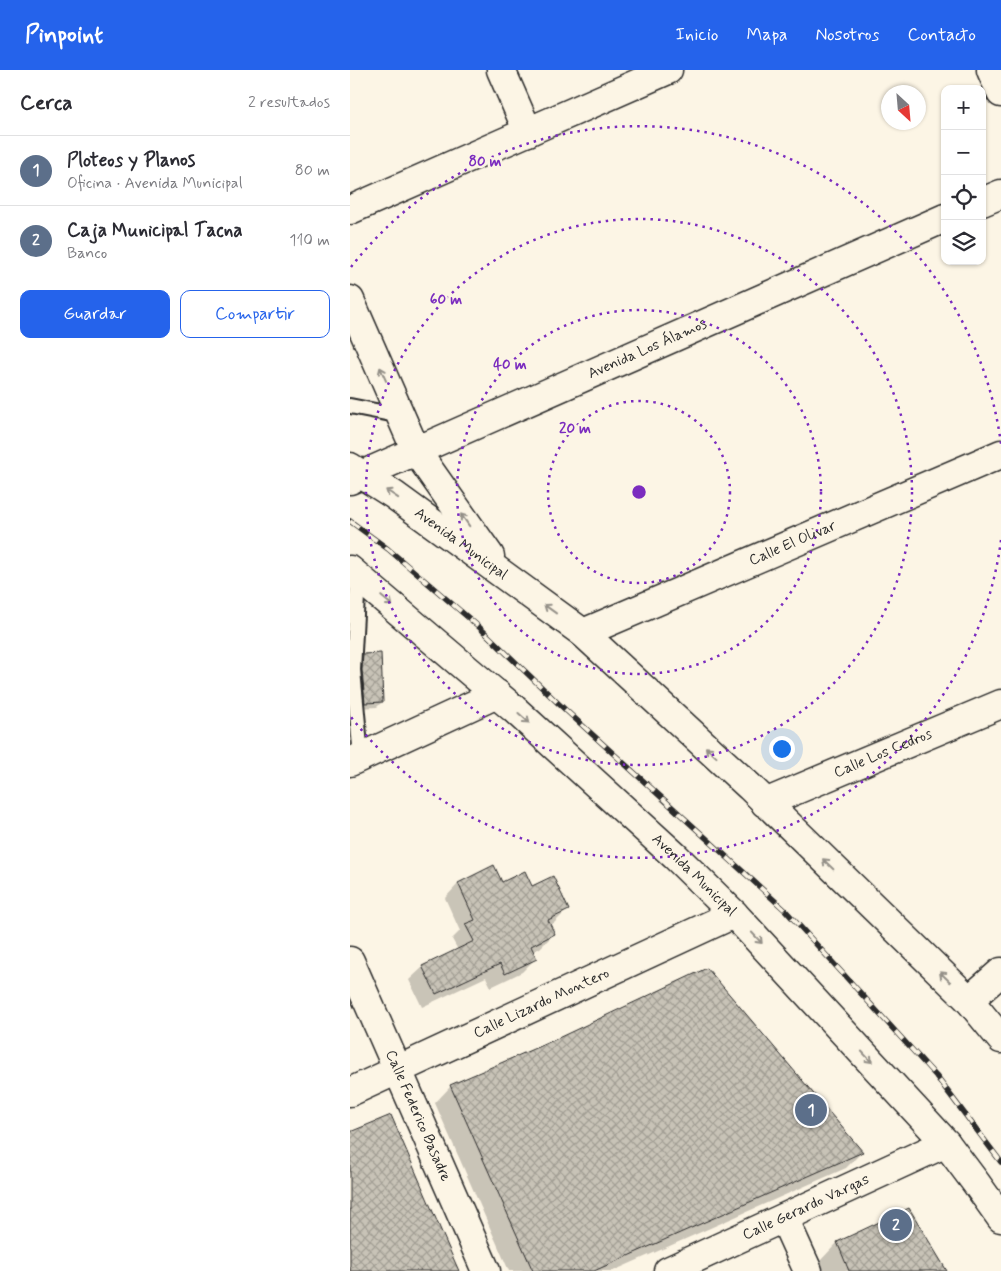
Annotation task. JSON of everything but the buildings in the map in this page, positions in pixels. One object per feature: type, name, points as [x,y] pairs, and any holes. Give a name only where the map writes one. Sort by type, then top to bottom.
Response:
[{"type":"street","points":[[502,70],[528,132]]},
{"type":"street","points":[[350,210],[668,70]]},
{"type":"street","points":[[991,70],[1001,93]]},
{"type":"street","points":[[986,200],[1001,194]]},
{"type":"street","name":"Avenida Los Álamos","points":[[354,474],[416,450],[941,220]]},
{"type":"street","points":[[350,300],[416,450],[502,575]]},
{"type":"street","name":"Calle El Olivar","points":[[583,633],[1001,454]]},
{"type":"street","name":"Avenida Municipal","points":[[354,474],[394,495],[583,633],[742,781],[969,1000],[1001,1039]]},
{"type":"street","name":"Avenida Municipal","points":[[354,573],[497,694],[675,856],[734,914],[946,1143],[1001,1218]]},
{"type":"street","points":[[355,760],[497,694]]},
{"type":"street","name":"Calle Los Cedros","points":[[765,803],[1001,704]]},
{"type":"street","name":"Calle Lizardo Montero","points":[[350,1092],[734,914]]},
{"type":"street","name":"Calle Federico Basadre","points":[[350,960],[486,1271]]},
{"type":"street","points":[[969,1000],[1001,972]]},
{"type":"street","name":"Calle Gerardo Vargas","points":[[668,1271],[946,1143]]},
{"type":"street","points":[[784,1218],[808,1271]]},
{"type":"lane","points":[[350,406],[401,416]]},
{"type":"lane","points":[[354,573],[353,670],[355,760]]},
{"type":"railway","points":[[350,521],[388,549],[478,626],[559,704],[785,910],[936,1076],[1001,1162]]},
{"type":"place","name":"Ploteos y Planos","points":[[811,1110]]},
{"type":"place","name":"Caja Municipal Tacna","points":[[896,1225]]}]
